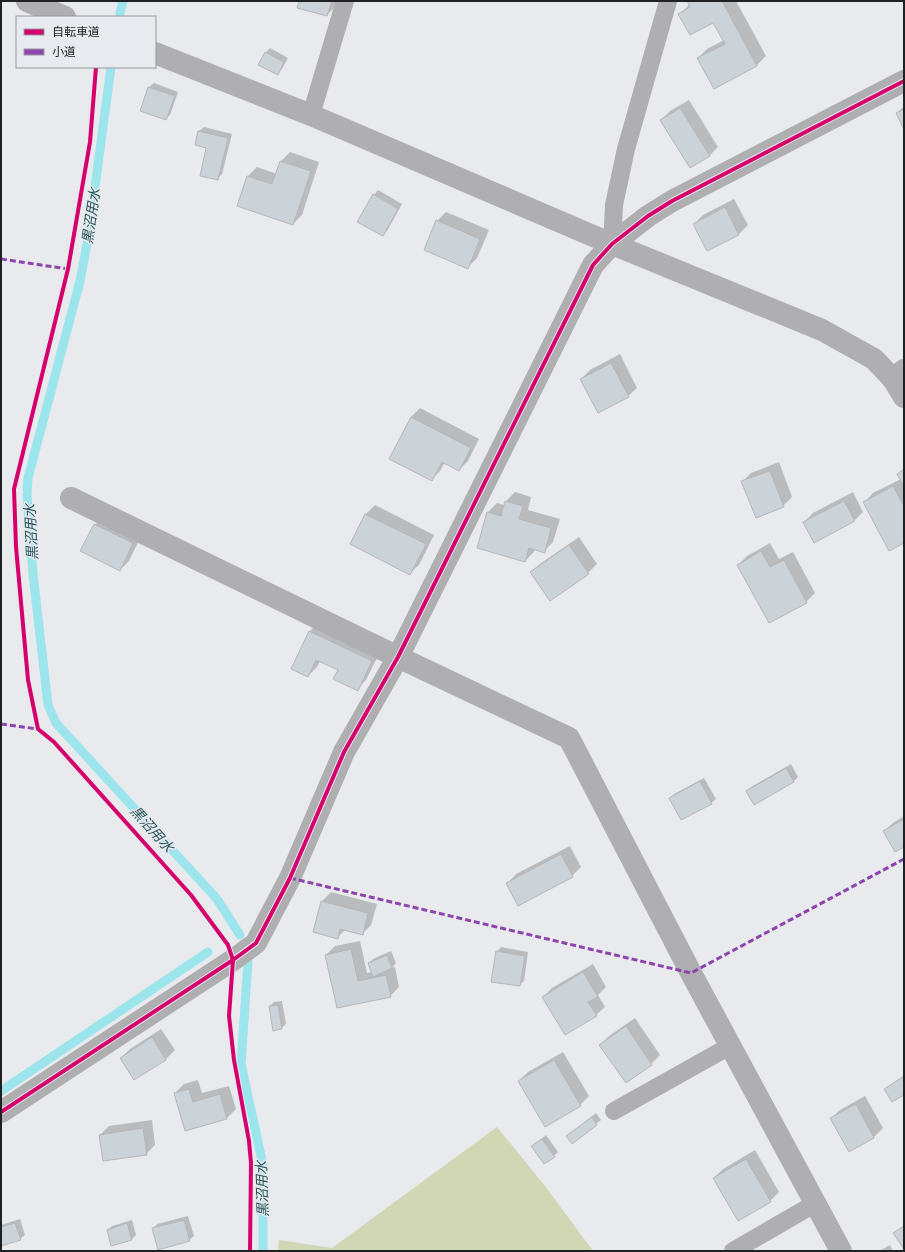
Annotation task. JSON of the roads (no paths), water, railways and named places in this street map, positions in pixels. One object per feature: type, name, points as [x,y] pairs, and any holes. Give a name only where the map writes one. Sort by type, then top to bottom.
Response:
[{"type":"street","points":[[27,1],[63,16]]},
{"type":"street","points":[[156,53],[311,114],[612,244],[822,330],[874,359],[900,382]]},
{"type":"street","points":[[1,1112],[233,960],[256,943],[290,878],[344,752],[398,657],[593,265],[612,244],[648,216],[672,201],[904,82]]},
{"type":"street","points":[[71,498],[398,657],[569,738],[691,973],[841,1251]]},
{"type":"lane","points":[[311,114],[345,1]]},
{"type":"lane","points":[[612,244],[614,205],[626,149],[668,1]]},
{"type":"lane","points":[[614,1111],[730,1046]]},
{"type":"lane","points":[[733,1251],[816,1203]]},
{"type":"waterway","name":"黒沼用水","points":[[120,13],[123,1]]},
{"type":"waterway","name":"黒沼用水","points":[[111,68],[88,239],[80,281],[28,478],[27,494],[33,574],[48,705],[56,723],[217,899],[240,935]]},
{"type":"waterway","points":[[1,1091],[208,952]]},
{"type":"waterway","name":"黒沼用水","points":[[248,962],[241,1064],[263,1165],[263,1251]]}]
